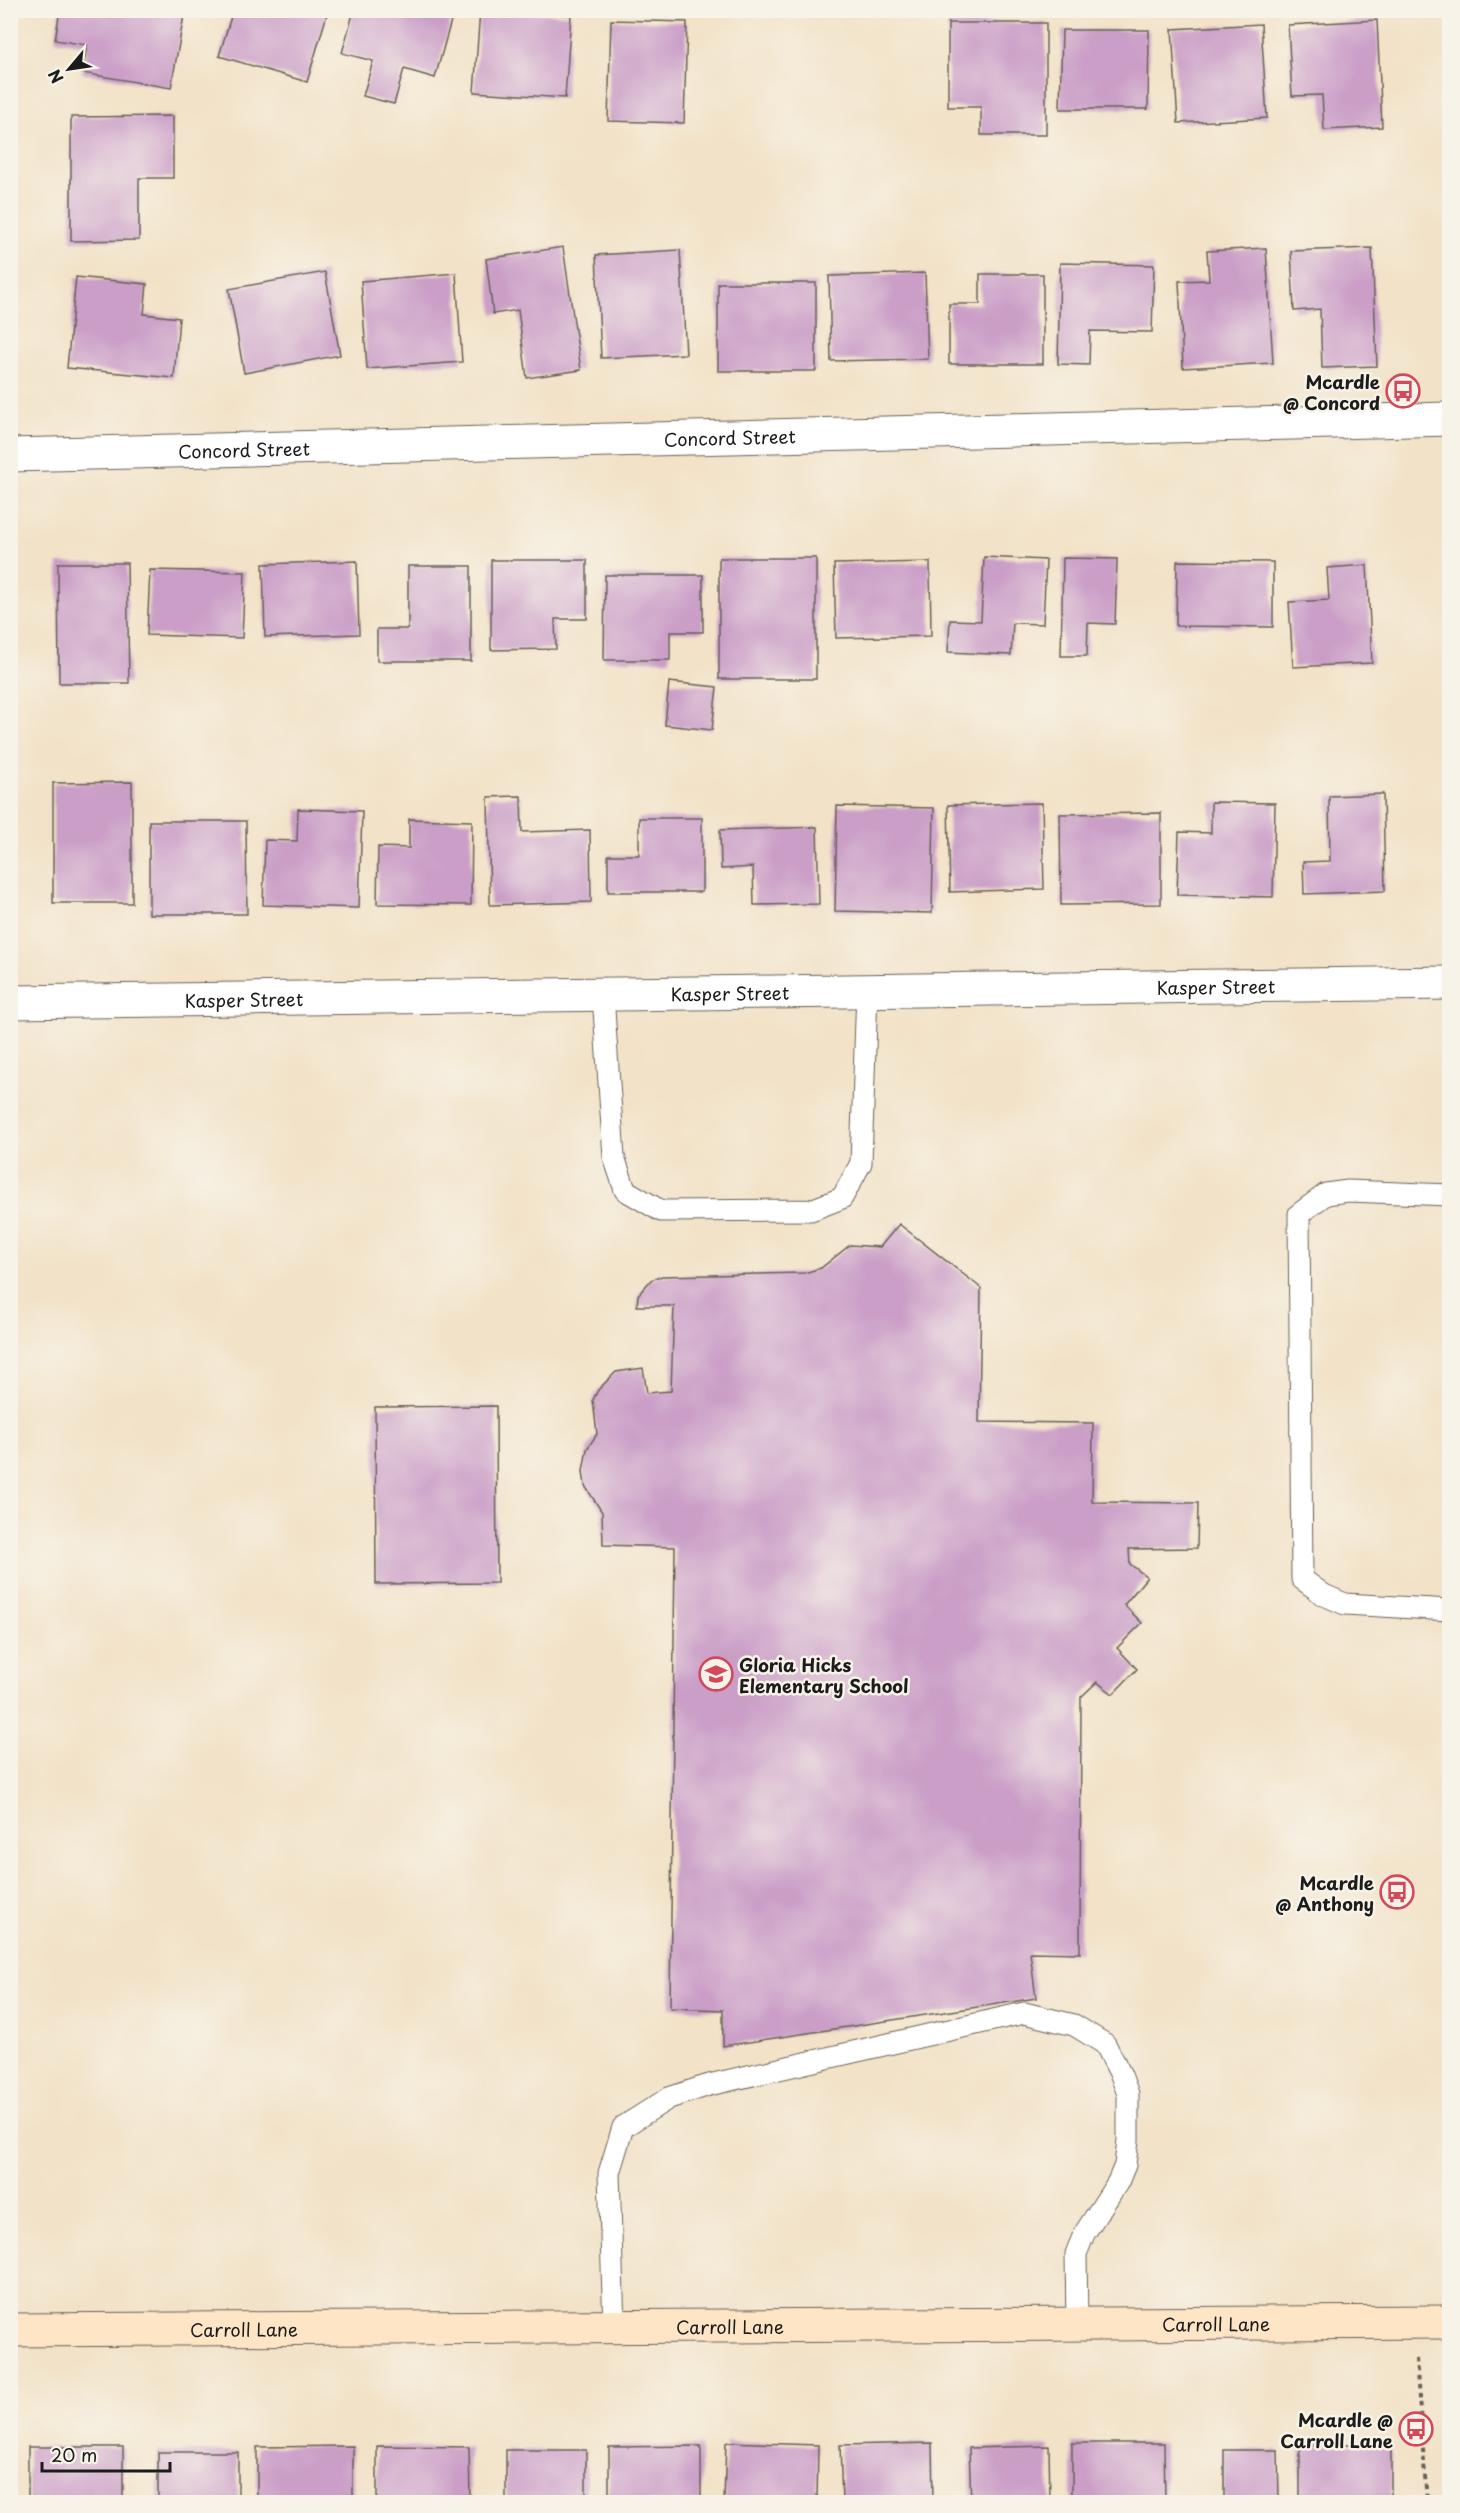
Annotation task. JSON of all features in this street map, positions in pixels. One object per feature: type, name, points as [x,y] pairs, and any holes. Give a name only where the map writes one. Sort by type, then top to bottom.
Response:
[{"type":"street","name":"Concord Street","points":[[10,455],[1449,419]]},
{"type":"street","name":"Kasper Street","points":[[10,1002],[1449,983]]},
{"type":"street","name":"Carroll Lane","points":[[10,2330],[1449,2322]]},
{"type":"lane","points":[[603,995],[614,1157],[625,1190],[661,1211],[811,1210],[842,1198],[861,1163],[867,991]]},
{"type":"lane","points":[[1449,1195],[1348,1191],[1326,1194],[1299,1214],[1299,1226],[1302,1579],[1324,1595],[1344,1604],[1449,1610]]},
{"type":"lane","points":[[614,2327],[609,2173],[623,2127],[669,2098],[709,2085],[1024,2013],[1074,2025],[1105,2044],[1128,2094],[1128,2140],[1125,2165],[1118,2182],[1084,2234],[1076,2254],[1077,2324]]},
{"type":"path","points":[[1414,2322],[1427,2502]]},
{"type":"building","points":[[60,10],[185,10],[171,88],[82,73],[87,45],[55,40]]},
{"type":"building","points":[[233,10],[328,11],[307,82],[219,56]]},
{"type":"building","points":[[354,10],[454,10],[435,78],[404,69],[394,104],[363,96],[373,61],[342,53]]},
{"type":"building","points":[[480,10],[571,15],[565,98],[474,92]]},
{"type":"building","points":[[611,20],[687,22],[684,123],[608,121]]},
{"type":"building","points":[[1377,20],[1382,127],[1324,130],[1322,95],[1292,96],[1288,25]]},
{"type":"building","points":[[948,23],[1046,23],[1046,135],[981,135],[981,107],[948,107]]},
{"type":"building","points":[[1261,24],[1267,118],[1178,123],[1172,29]]},
{"type":"building","points":[[1062,30],[1149,30],[1148,109],[1060,109]]},
{"type":"building","points":[[173,116],[173,178],[139,178],[139,240],[71,241],[71,117]]},
{"type":"building","points":[[563,247],[581,370],[527,378],[518,310],[493,314],[486,259]]},
{"type":"building","points":[[1266,248],[1273,363],[1183,368],[1179,281],[1209,280],[1207,251]]},
{"type":"building","points":[[1372,248],[1377,366],[1322,368],[1320,309],[1294,311],[1291,251]]},
{"type":"building","points":[[680,250],[686,354],[601,358],[596,255]]},
{"type":"building","points":[[1060,263],[1154,265],[1152,332],[1090,331],[1089,365],[1058,364]]},
{"type":"building","points":[[325,272],[340,355],[244,373],[229,289]]},
{"type":"building","points":[[456,273],[462,362],[367,369],[361,281]]},
{"type":"building","points":[[925,273],[928,359],[831,361],[829,276]]},
{"type":"building","points":[[980,274],[1043,274],[1043,364],[949,364],[949,304],[980,304]]},
{"type":"building","points":[[76,277],[147,284],[144,314],[179,318],[174,378],[67,368]]},
{"type":"building","points":[[718,283],[816,283],[816,371],[718,371]]},
{"type":"building","points":[[984,557],[1046,560],[1043,624],[1013,623],[1011,655],[948,652],[950,620],[981,621]]},
{"type":"building","points":[[719,558],[816,558],[816,679],[719,679]]},
{"type":"building","points":[[1063,558],[1117,559],[1115,624],[1088,623],[1087,656],[1061,656]]},
{"type":"building","points":[[491,560],[587,560],[587,619],[555,619],[556,649],[491,650]]},
{"type":"building","points":[[357,561],[359,634],[265,637],[263,564]]},
{"type":"building","points":[[1177,561],[1273,562],[1273,627],[1176,626]]},
{"type":"building","points":[[930,562],[931,636],[836,638],[834,564]]},
{"type":"building","points":[[58,563],[127,563],[129,683],[59,683]]},
{"type":"building","points":[[1367,565],[1372,663],[1293,667],[1289,602],[1329,600],[1327,568]]},
{"type":"building","points":[[408,566],[471,566],[471,661],[377,661],[377,629],[408,629]]},
{"type":"building","points":[[150,570],[245,572],[242,638],[147,635]]},
{"type":"building","points":[[605,575],[703,575],[703,632],[670,632],[670,660],[604,660]]},
{"type":"building","points":[[669,682],[717,687],[712,730],[665,725]]},
{"type":"building","points":[[132,782],[132,903],[53,903],[53,783]]},
{"type":"building","points":[[1383,794],[1385,891],[1304,894],[1303,862],[1330,861],[1329,796]]},
{"type":"building","points":[[521,796],[522,832],[590,830],[591,902],[490,905],[488,797]]},
{"type":"building","points":[[1211,802],[1275,803],[1273,897],[1177,895],[1179,832],[1211,833]]},
{"type":"building","points":[[1042,803],[1044,889],[950,892],[948,805]]},
{"type":"building","points":[[837,806],[934,808],[932,913],[835,911]]},
{"type":"building","points":[[298,809],[362,811],[359,908],[263,905],[265,840],[297,841]]},
{"type":"building","points":[[1161,813],[1161,904],[1061,905],[1060,814]]},
{"type":"building","points":[[639,818],[702,818],[702,892],[608,892],[608,855],[639,855]]},
{"type":"building","points":[[409,819],[472,821],[471,905],[377,904],[378,847],[409,848]]},
{"type":"building","points":[[149,821],[246,821],[247,914],[149,914]]},
{"type":"building","points":[[817,827],[819,904],[754,905],[753,867],[721,869],[720,830]]},
{"type":"building","points":[[899,1224],[981,1288],[979,1422],[1093,1423],[1092,1502],[1198,1503],[1197,1548],[1129,1549],[1130,1564],[1147,1577],[1124,1605],[1142,1623],[1117,1648],[1137,1669],[1113,1694],[1097,1682],[1081,1697],[1080,1953],[1030,1952],[1036,1998],[723,2046],[723,2010],[670,2008],[675,1547],[603,1545],[602,1512],[585,1486],[583,1471],[587,1449],[597,1434],[593,1400],[598,1390],[616,1372],[643,1368],[647,1393],[671,1391],[674,1306],[637,1306],[638,1295],[651,1280],[662,1276],[804,1273],[821,1268],[850,1245],[880,1247]]},
{"type":"building","points":[[496,1406],[497,1583],[376,1584],[375,1407]]},
{"type":"building","points":[[726,2442],[818,2445],[817,2502],[724,2502]]},
{"type":"building","points":[[932,2443],[933,2502],[842,2502],[840,2445]]},
{"type":"building","points":[[1072,2443],[1164,2443],[1165,2502],[1072,2502]]},
{"type":"building","points":[[1300,2445],[1391,2445],[1391,2502],[1300,2502]]},
{"type":"building","points":[[353,2446],[353,2502],[257,2502],[257,2447]]},
{"type":"building","points":[[377,2446],[469,2447],[470,2502],[377,2502]]},
{"type":"building","points":[[701,2446],[701,2502],[609,2502],[609,2447]]},
{"type":"building","points":[[1049,2446],[1050,2502],[971,2502],[969,2448]]},
{"type":"building","points":[[28,2447],[123,2447],[123,2502],[28,2502]]},
{"type":"building","points":[[506,2450],[586,2450],[586,2502],[506,2502]]},
{"type":"building","points":[[1224,2450],[1278,2450],[1279,2502],[1224,2502]]},
{"type":"building","points":[[158,2452],[238,2452],[238,2502],[158,2502]]},
{"type":"place","name":"Mcardle @ Concord","points":[[1403,391]]},
{"type":"place","name":"Gloria Hicks Elementary School","points":[[716,1674]]},
{"type":"place","name":"Mcardle @ Anthony","points":[[1397,1892]]},
{"type":"place","name":"Mcardle @ Carroll Lane","points":[[1416,2429]]}]
